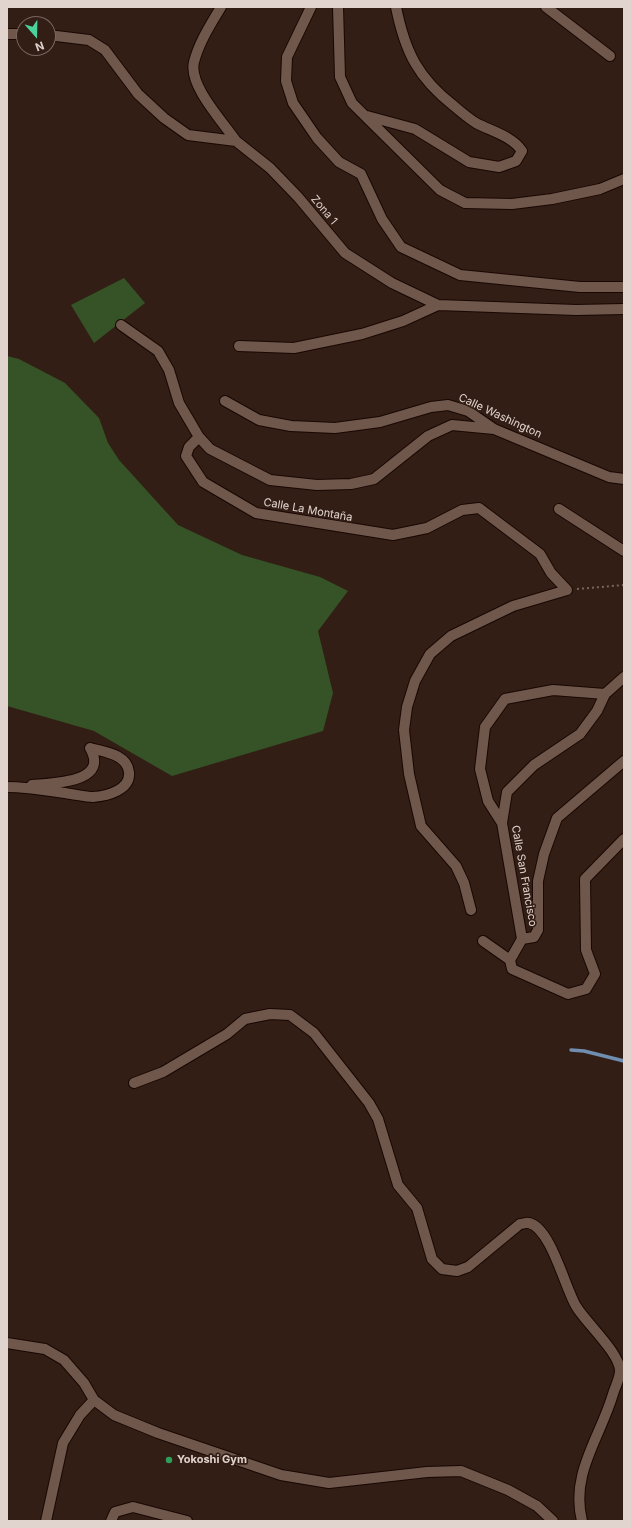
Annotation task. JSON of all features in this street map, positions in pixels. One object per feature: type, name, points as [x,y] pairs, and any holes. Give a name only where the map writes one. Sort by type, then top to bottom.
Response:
[{"type":"street","name":"Zona 1","points":[[221,7],[200,46],[193,63],[196,85],[236,141],[270,168],[298,197],[344,253],[392,283],[438,305],[576,310],[624,309]]},
{"type":"street","points":[[311,7],[287,57],[286,81],[293,103],[317,138],[339,162],[361,174],[382,219],[401,247],[460,275],[580,287],[624,287]]},
{"type":"street","points":[[338,7],[340,77],[352,103],[440,190],[465,203],[512,204],[552,199],[600,189],[624,179]]},
{"type":"street","points":[[365,116],[415,129],[470,162],[499,167],[516,161],[522,151],[516,143],[474,122],[435,92],[416,68],[402,36],[396,7]]},
{"type":"street","points":[[546,7],[610,56]]},
{"type":"street","points":[[56,36],[89,40],[105,50],[138,94],[164,118],[188,135],[236,141]]},
{"type":"street","points":[[239,346],[294,348],[362,334],[403,321],[438,305]]},
{"type":"street","points":[[121,325],[158,351],[169,370],[179,403],[200,437]]},
{"type":"street","name":"Calle Washington","points":[[225,400],[259,420],[291,426],[335,428],[380,422],[431,407],[448,405],[468,411],[494,429],[609,477],[624,479]]},
{"type":"street","name":"Calle La Montaña","points":[[494,429],[452,425],[428,436],[374,479],[351,484],[317,485],[270,480],[210,449],[200,437],[189,446],[186,456],[203,482],[256,513],[393,535],[427,528],[462,510],[479,508],[540,554],[551,573],[567,590]]},
{"type":"street","points":[[559,509],[624,551]]},
{"type":"street","points":[[471,910],[464,882],[456,866],[421,826],[409,774],[404,730],[407,706],[415,681],[430,654],[451,636],[513,606],[567,590]]},
{"type":"street","name":"Calle San Francisco","points":[[510,960],[522,939],[502,823],[507,792],[534,766],[580,734],[597,711],[605,694],[616,682],[624,677]]},
{"type":"street","points":[[502,823],[488,801],[480,769],[485,727],[505,699],[553,690],[605,694]]},
{"type":"street","points":[[90,748],[120,757],[128,767],[129,772],[129,777],[124,787],[113,793],[93,797],[12,787],[70,781],[83,776],[93,766],[95,761],[90,748]]},
{"type":"street","points":[[522,939],[534,937],[538,930],[538,882],[544,854],[557,818],[624,761]]},
{"type":"street","points":[[483,941],[510,960],[512,969],[568,994],[586,990],[595,974],[586,950],[585,879],[624,839]]},
{"type":"street","points":[[134,1083],[163,1072],[227,1034],[245,1019],[270,1014],[290,1016],[314,1033],[369,1103],[378,1119],[398,1185],[417,1208],[432,1259],[442,1269],[457,1271],[468,1267],[520,1224],[528,1222],[537,1227],[547,1241],[564,1275],[575,1306],[617,1359],[620,1371],[609,1406],[580,1478],[578,1505],[582,1521]]},
{"type":"street","points":[[7,1343],[45,1349],[64,1360],[84,1383],[94,1400],[114,1415],[158,1433],[281,1475],[329,1483],[427,1472],[461,1471],[508,1490],[537,1506],[553,1521]]},
{"type":"street","points":[[46,1521],[63,1443],[80,1415],[94,1400]]},
{"type":"street","points":[[111,1521],[115,1512],[133,1507],[183,1521]]},
{"type":"path","points":[[567,590],[624,585]]},
{"type":"green space","points":[[124,278],[145,303],[94,343],[71,305]]},
{"type":"green space","points":[[7,356],[19,359],[65,383],[99,418],[108,443],[119,460],[178,525],[242,555],[320,577],[348,591],[318,631],[333,693],[323,731],[172,776],[94,731],[7,706]]},
{"type":"waterway","points":[[571,1050],[584,1051],[624,1061]]},
{"type":"place","name":"Yokoshi Gym","points":[[169,1460]]}]
